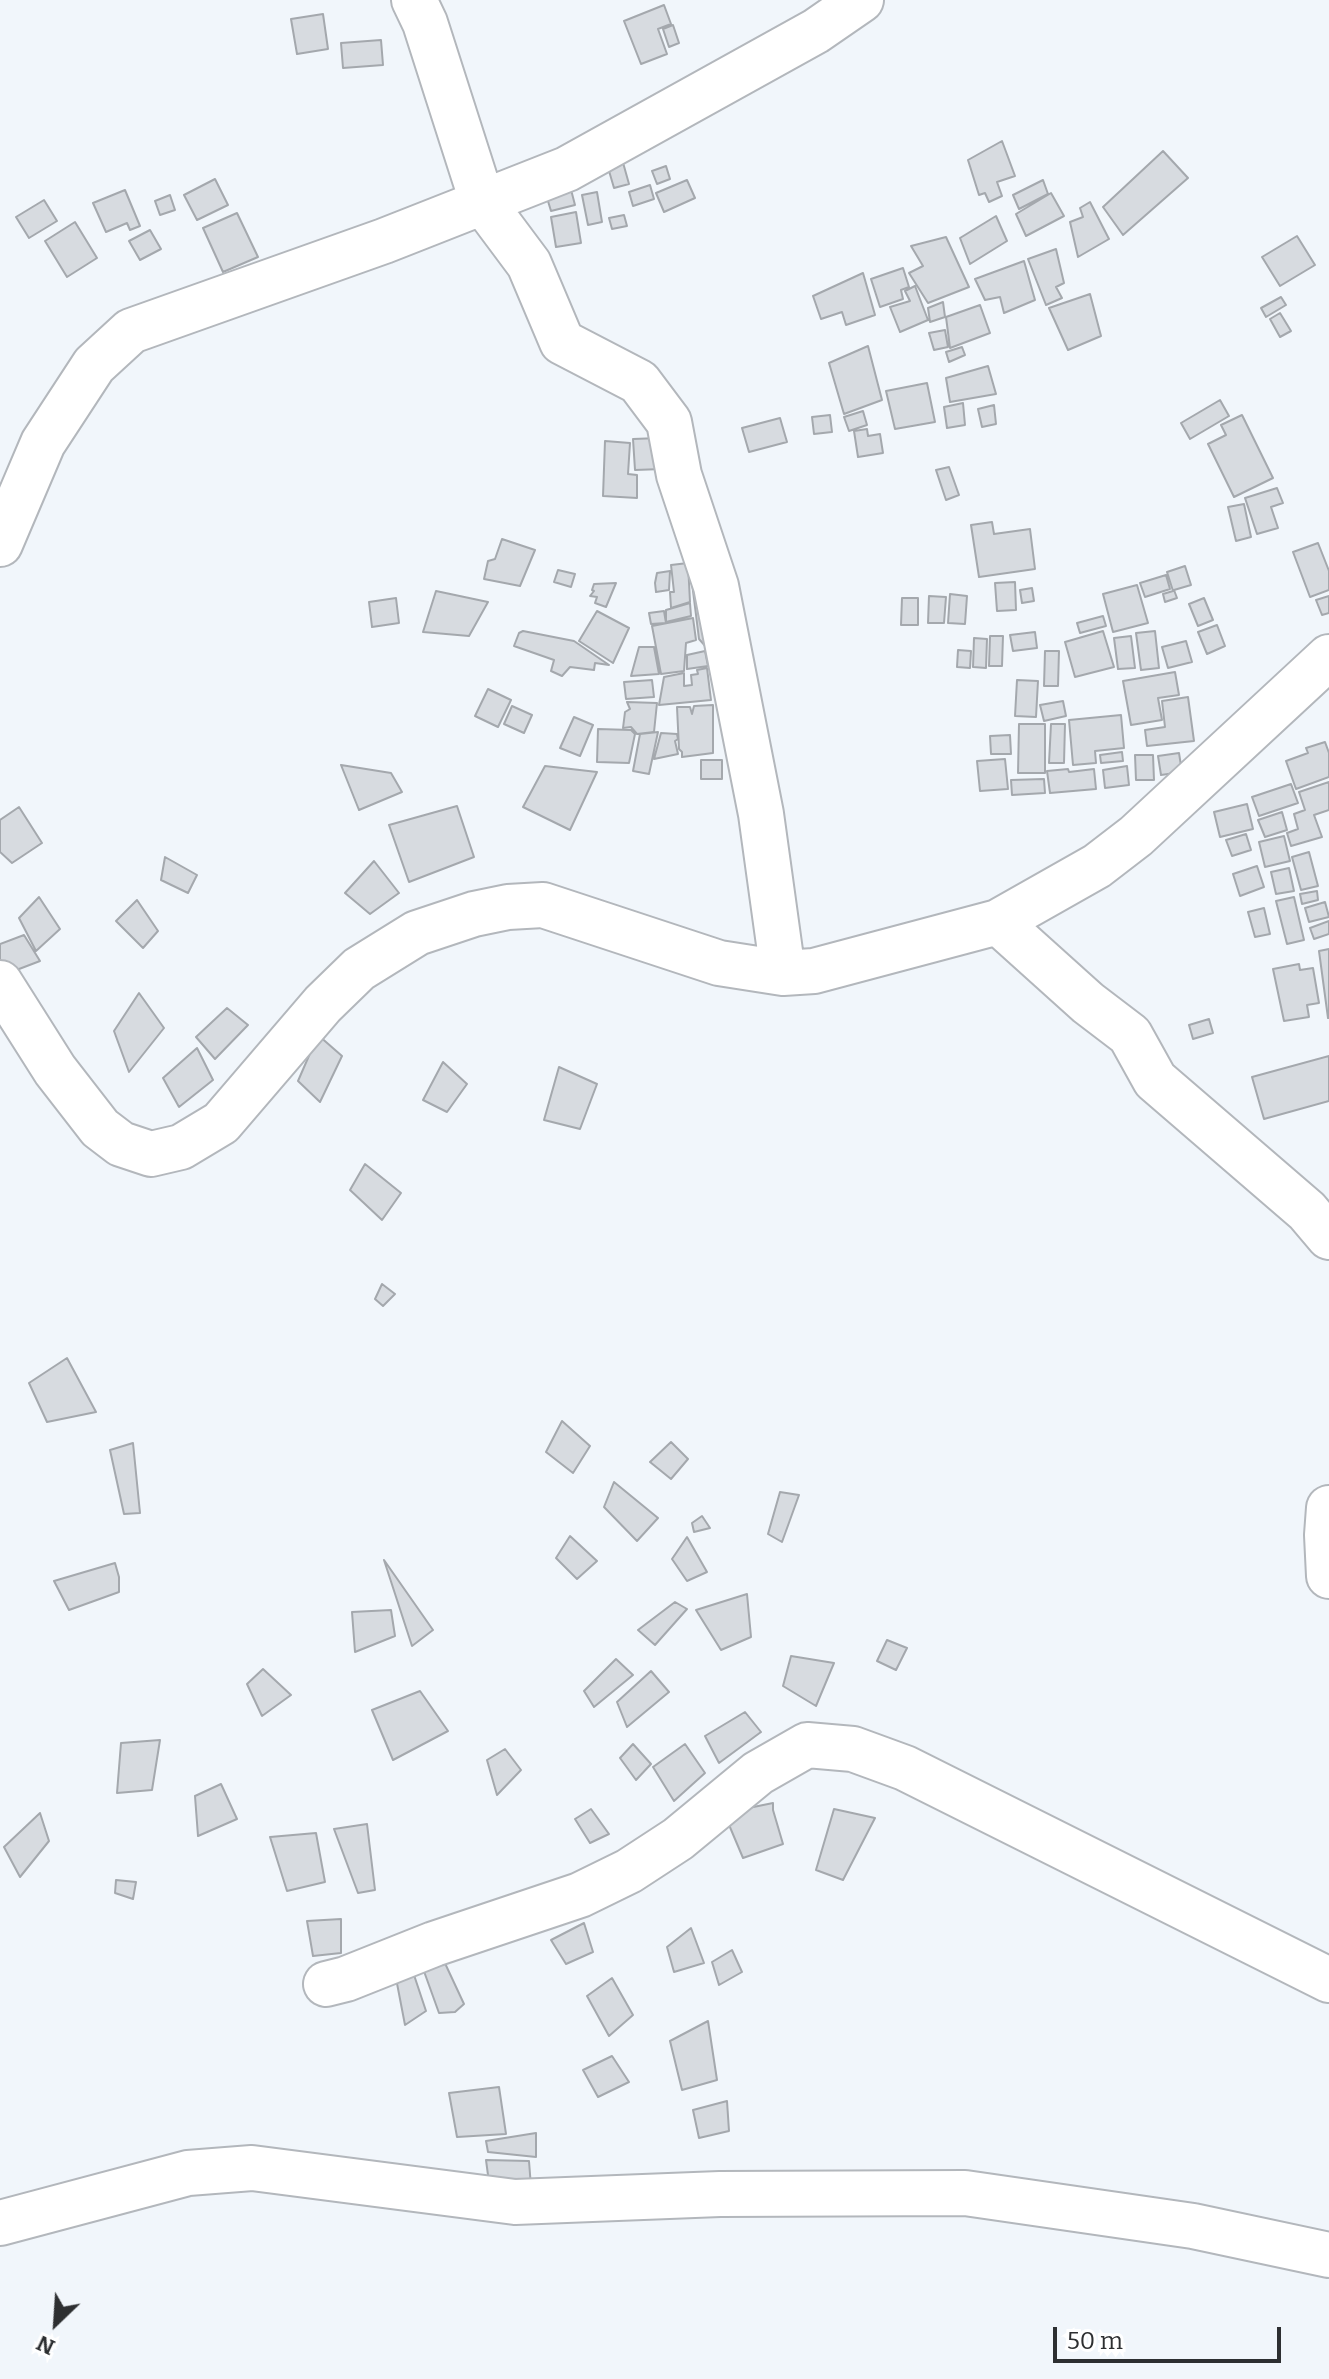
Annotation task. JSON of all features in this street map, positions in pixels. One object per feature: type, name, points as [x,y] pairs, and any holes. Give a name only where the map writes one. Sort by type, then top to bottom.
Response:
[{"type":"street","points":[[414,0],[425,23],[482,201],[529,264],[562,342],[639,382],[669,422],[679,475],[716,586],[761,814],[783,973]]},
{"type":"street","points":[[0,544],[43,443],[94,365],[131,331],[384,241],[567,169],[816,31],[861,0]]},
{"type":"street","points":[[0,983],[55,1070],[100,1128],[121,1144],[151,1154],[181,1147],[221,1123],[323,1004],[359,969],[417,933],[474,914],[508,907],[543,905],[719,963],[783,973],[814,971],[998,922],[1097,866],[1136,836],[1329,657]]},
{"type":"street","points":[[998,922],[1088,1003],[1130,1035],[1155,1080],[1307,1211],[1329,1237]]},
{"type":"street","points":[[1329,1508],[1329,1576]]},
{"type":"street","points":[[326,1984],[592,1889],[629,1871],[678,1839],[758,1773],[807,1745],[853,1749],[905,1768],[1329,1980]]},
{"type":"street","points":[[0,2223],[188,2173],[252,2168],[515,2202],[720,2194],[965,2193],[1193,2226],[1329,2255]]},
{"type":"building","points":[[664,5],[671,24],[658,29],[667,54],[641,64],[624,21]]},
{"type":"building","points":[[323,14],[328,49],[297,54],[291,19]]},
{"type":"building","points":[[673,25],[679,43],[669,47],[663,29]]},
{"type":"building","points":[[381,40],[383,65],[343,68],[341,43]]},
{"type":"building","points":[[1002,141],[1015,176],[997,182],[1002,196],[989,202],[985,193],[979,195],[968,160]]},
{"type":"building","points":[[1163,151],[1188,178],[1123,235],[1103,207]]},
{"type":"building","points":[[622,159],[629,184],[614,188],[607,164]]},
{"type":"building","points":[[666,166],[670,179],[657,184],[652,171]]},
{"type":"building","points":[[215,179],[228,205],[197,220],[184,195]]},
{"type":"building","points":[[687,180],[695,198],[664,212],[656,193]]},
{"type":"building","points":[[1043,180],[1048,194],[1019,209],[1013,195]]},
{"type":"building","points":[[569,182],[575,205],[551,211],[544,188]]},
{"type":"building","points":[[650,185],[654,199],[633,206],[629,192]]},
{"type":"building","points":[[125,190],[140,226],[130,230],[127,223],[106,232],[93,203]]},
{"type":"building","points":[[597,192],[602,222],[588,225],[582,195]]},
{"type":"building","points":[[1051,193],[1064,216],[1026,236],[1016,214]]},
{"type":"building","points":[[170,195],[175,210],[160,215],[155,201]]},
{"type":"building","points":[[44,200],[57,221],[29,238],[16,217]]},
{"type":"building","points":[[1090,202],[1109,239],[1078,257],[1070,222],[1083,217],[1080,208]]},
{"type":"building","points":[[576,212],[581,243],[556,247],[551,217]]},
{"type":"building","points":[[237,213],[258,257],[223,272],[203,228]]},
{"type":"building","points":[[624,215],[627,226],[612,229],[609,218]]},
{"type":"building","points":[[996,216],[1007,241],[970,264],[960,238]]},
{"type":"building","points":[[75,222],[97,258],[67,277],[45,241]]},
{"type":"building","points":[[150,230],[161,249],[140,260],[129,241]]},
{"type":"building","points":[[1297,236],[1315,265],[1280,286],[1262,257]]},
{"type":"building","points":[[946,237],[969,287],[928,303],[909,273],[923,266],[911,246]]},
{"type":"building","points":[[1056,249],[1064,283],[1056,287],[1062,298],[1046,305],[1028,259]]},
{"type":"building","points":[[1024,261],[1035,300],[1004,313],[1000,297],[985,300],[975,279]]},
{"type":"building","points":[[903,268],[909,287],[901,290],[903,299],[880,307],[871,279]]},
{"type":"building","points":[[863,273],[875,315],[846,325],[842,312],[821,319],[813,296]]},
{"type":"building","points":[[915,286],[928,320],[900,332],[890,307],[910,301],[905,291]]},
{"type":"building","points":[[1090,294],[1101,336],[1068,350],[1049,308]]},
{"type":"building","points":[[1281,297],[1286,305],[1266,317],[1261,308]]},
{"type":"building","points":[[943,302],[945,317],[930,322],[928,308]]},
{"type":"building","points":[[980,305],[990,333],[950,348],[946,317]]},
{"type":"building","points":[[1280,313],[1291,331],[1280,337],[1270,319]]},
{"type":"building","points":[[945,330],[948,347],[934,350],[929,333]]},
{"type":"building","points":[[868,346],[882,400],[844,414],[829,363]]},
{"type":"building","points":[[962,347],[965,355],[949,362],[946,352]]},
{"type":"building","points":[[988,366],[996,394],[950,402],[946,378]]},
{"type":"building","points":[[927,383],[935,422],[895,429],[886,391]]},
{"type":"building","points":[[1220,400],[1229,416],[1190,439],[1181,423]]},
{"type":"building","points":[[963,403],[965,425],[947,428],[944,407]]},
{"type":"building","points":[[994,405],[996,424],[982,427],[978,409]]},
{"type":"building","points":[[863,411],[867,425],[849,431],[844,417]]},
{"type":"building","points":[[830,415],[832,432],[814,434],[812,417]]},
{"type":"building","points":[[1242,415],[1273,478],[1234,497],[1208,444],[1226,435],[1221,425]]},
{"type":"building","points":[[780,418],[787,442],[749,452],[742,428]]},
{"type":"building","points":[[867,429],[868,436],[880,434],[883,453],[858,457],[854,431]]},
{"type":"building","points":[[660,438],[662,469],[635,470],[633,439]]},
{"type":"building","points":[[605,441],[630,443],[628,474],[637,475],[637,498],[603,496]]},
{"type":"building","points":[[949,467],[959,495],[946,500],[936,470]]},
{"type":"building","points":[[1277,488],[1283,503],[1271,507],[1278,528],[1257,534],[1245,498]]},
{"type":"building","points":[[1244,504],[1251,537],[1236,541],[1228,507]]},
{"type":"building","points":[[992,522],[994,534],[1030,529],[1035,569],[979,577],[971,525]]},
{"type":"building","points":[[502,539],[535,550],[520,586],[484,579],[488,561],[495,559]]},
{"type":"building","points":[[1318,543],[1329,571],[1329,590],[1310,597],[1293,552]]},
{"type":"building","points":[[688,563],[690,602],[671,608],[670,592],[674,592],[671,565]]},
{"type":"building","points":[[1185,566],[1191,585],[1174,590],[1177,598],[1165,602],[1163,594],[1173,591],[1167,572]]},
{"type":"building","points":[[690,567],[707,648],[699,639]]},
{"type":"building","points":[[558,570],[575,574],[571,587],[554,582]]},
{"type":"building","points":[[670,571],[669,590],[656,592],[657,573]]},
{"type":"building","points":[[1166,575],[1170,589],[1145,597],[1140,583]]},
{"type":"building","points":[[1015,582],[1016,610],[997,611],[995,583]]},
{"type":"building","points":[[616,583],[606,607],[595,603],[597,597],[590,596],[594,584]]},
{"type":"building","points":[[1137,585],[1148,623],[1113,632],[1103,594]]},
{"type":"building","points":[[1032,588],[1034,601],[1022,603],[1020,590]]},
{"type":"building","points":[[436,591],[488,602],[469,636],[423,632]]},
{"type":"building","points":[[950,594],[967,596],[965,624],[948,623]]},
{"type":"building","points":[[929,596],[946,597],[944,623],[928,623]]},
{"type":"building","points":[[1329,596],[1329,613],[1322,615],[1316,600]]},
{"type":"building","points":[[396,598],[399,623],[372,627],[369,602]]},
{"type":"building","points":[[902,598],[918,598],[918,625],[901,625]]},
{"type":"building","points":[[1204,598],[1213,620],[1198,626],[1189,604]]},
{"type":"building","points":[[690,603],[691,616],[666,622],[666,610]]},
{"type":"building","points":[[597,611],[629,628],[613,663],[579,641]]},
{"type":"building","points":[[664,611],[666,623],[651,624],[649,613]]},
{"type":"building","points":[[1103,616],[1106,626],[1080,633],[1077,623]]},
{"type":"building","points":[[693,618],[696,640],[686,643],[684,671],[661,674],[652,626]]},
{"type":"building","points":[[1217,625],[1225,646],[1207,654],[1198,632]]},
{"type":"building","points":[[523,631],[574,641],[609,665],[595,663],[594,670],[570,667],[562,676],[551,671],[554,660],[514,646],[519,633]]},
{"type":"building","points":[[1103,631],[1114,667],[1075,677],[1065,642]]},
{"type":"building","points":[[1155,631],[1159,668],[1141,670],[1136,633]]},
{"type":"building","points":[[1035,632],[1037,648],[1013,651],[1010,635]]},
{"type":"building","points":[[990,636],[1003,636],[1002,666],[989,666]]},
{"type":"building","points":[[1131,636],[1135,668],[1118,669],[1114,638]]},
{"type":"building","points":[[974,638],[987,639],[986,668],[973,667]]},
{"type":"building","points":[[1186,641],[1192,662],[1168,668],[1162,647]]},
{"type":"building","points":[[639,647],[654,647],[659,674],[631,676]]},
{"type":"building","points":[[958,650],[971,651],[970,668],[957,667]]},
{"type":"building","points":[[705,651],[708,666],[687,669],[687,655]]},
{"type":"building","points":[[1045,651],[1059,651],[1058,686],[1044,686]]},
{"type":"building","points":[[707,668],[711,700],[659,705],[664,677],[684,673],[684,686],[692,685],[691,675]]},
{"type":"building","points":[[1175,672],[1179,695],[1158,698],[1162,720],[1131,725],[1123,681]]},
{"type":"building","points":[[652,680],[654,697],[626,699],[624,682]]},
{"type":"building","points":[[1017,680],[1038,681],[1036,717],[1015,716]]},
{"type":"building","points":[[488,689],[511,700],[498,727],[475,716]]},
{"type":"building","points":[[1188,697],[1194,741],[1147,746],[1145,730],[1165,727],[1162,701]]},
{"type":"building","points":[[1063,701],[1066,716],[1044,721],[1040,705]]},
{"type":"building","points":[[627,702],[657,703],[654,732],[637,734],[631,727],[623,728],[625,712],[630,709]]},
{"type":"building","points":[[713,705],[713,753],[682,757],[677,707],[690,707],[692,714],[694,706]]},
{"type":"building","points":[[512,706],[532,715],[524,733],[504,724]]},
{"type":"building","points":[[1121,715],[1124,748],[1095,751],[1096,763],[1073,765],[1069,720]]},
{"type":"building","points":[[574,717],[593,725],[580,756],[560,748]]},
{"type":"building","points":[[1019,724],[1045,724],[1045,773],[1018,773]]},
{"type":"building","points":[[1051,724],[1065,724],[1064,763],[1049,763]]},
{"type":"building","points":[[598,729],[631,730],[635,734],[629,763],[597,762]]},
{"type":"building","points":[[658,732],[649,774],[633,771],[640,734]]},
{"type":"building","points":[[661,733],[677,734],[678,754],[654,759]]},
{"type":"building","points":[[1010,735],[1011,754],[991,754],[990,736]]},
{"type":"building","points":[[1325,742],[1329,753],[1329,777],[1296,789],[1286,761],[1308,753],[1306,748]]},
{"type":"building","points":[[1122,752],[1123,761],[1101,763],[1100,755]]},
{"type":"building","points":[[1179,753],[1182,772],[1161,775],[1158,756]]},
{"type":"building","points":[[1135,755],[1153,755],[1154,780],[1136,780]]},
{"type":"building","points":[[1005,759],[1008,789],[980,791],[977,761]]},
{"type":"building","points":[[701,760],[722,760],[722,779],[701,779]]},
{"type":"building","points":[[341,765],[391,773],[402,792],[359,810]]},
{"type":"building","points":[[545,766],[597,772],[570,830],[523,807]]},
{"type":"building","points":[[1127,766],[1129,785],[1105,788],[1103,770]]},
{"type":"building","points":[[1068,769],[1069,772],[1094,769],[1096,789],[1050,793],[1047,771]]},
{"type":"building","points":[[1044,779],[1045,793],[1012,795],[1011,780]]},
{"type":"building","points":[[1329,782],[1329,810],[1314,815],[1322,837],[1291,846],[1287,833],[1298,829],[1294,814],[1305,810],[1299,792]]},
{"type":"building","points":[[1291,784],[1298,803],[1259,816],[1252,797]]},
{"type":"building","points":[[1247,804],[1253,829],[1220,837],[1214,812]]},
{"type":"building","points":[[457,806],[474,857],[409,882],[389,825]]},
{"type":"building","points":[[19,807],[42,843],[12,863],[0,852],[0,820]]},
{"type":"building","points":[[1282,812],[1287,830],[1265,837],[1258,820]]},
{"type":"building","points":[[1246,834],[1251,850],[1232,856],[1226,840]]},
{"type":"building","points":[[1284,836],[1290,861],[1265,867],[1259,842]]},
{"type":"building","points":[[1309,852],[1318,886],[1301,890],[1292,857]]},
{"type":"building","points":[[165,857],[197,875],[188,893],[161,880]]},
{"type":"building","points":[[374,861],[399,893],[370,914],[345,893]]},
{"type":"building","points":[[1257,866],[1264,887],[1240,896],[1233,874]]},
{"type":"building","points":[[1289,868],[1294,891],[1276,894],[1271,872]]},
{"type":"building","points":[[1317,891],[1318,900],[1302,904],[1300,894]]},
{"type":"building","points":[[39,897],[60,929],[36,951],[19,918]]},
{"type":"building","points":[[1294,897],[1304,940],[1287,944],[1276,901]]},
{"type":"building","points":[[137,900],[158,931],[143,948],[116,921]]},
{"type":"building","points":[[1325,902],[1329,917],[1309,922],[1305,908]]},
{"type":"building","points":[[1264,908],[1270,934],[1255,937],[1248,912]]},
{"type":"building","points":[[1329,921],[1329,934],[1314,939],[1310,928]]},
{"type":"building","points":[[24,935],[40,961],[6,974],[0,963],[0,944]]},
{"type":"building","points":[[1329,949],[1329,1018],[1328,1018],[1319,951]]},
{"type":"building","points":[[1299,964],[1300,970],[1313,968],[1319,1003],[1307,1005],[1309,1017],[1284,1021],[1273,969]]},
{"type":"building","points":[[139,993],[164,1028],[129,1072],[114,1031]]},
{"type":"building","points":[[227,1008],[248,1025],[215,1059],[196,1037]]},
{"type":"building","points":[[1209,1019],[1213,1033],[1193,1039],[1189,1025]]},
{"type":"building","points":[[318,1035],[342,1056],[320,1102],[298,1081]]},
{"type":"building","points":[[197,1048],[213,1080],[179,1107],[163,1078]]},
{"type":"building","points":[[1329,1056],[1329,1101],[1264,1119],[1252,1077]]},
{"type":"building","points":[[443,1062],[467,1084],[447,1112],[423,1100]]},
{"type":"building","points":[[559,1067],[597,1084],[580,1129],[544,1120]]},
{"type":"building","points":[[365,1164],[401,1193],[382,1220],[350,1190]]},
{"type":"building","points":[[382,1284],[395,1294],[383,1306],[375,1299]]},
{"type":"building","points":[[67,1358],[96,1412],[47,1422],[29,1383]]},
{"type":"building","points":[[562,1421],[590,1446],[573,1473],[546,1452]]},
{"type":"building","points":[[671,1442],[688,1459],[671,1479],[650,1462]]},
{"type":"building","points":[[133,1443],[140,1513],[124,1514],[110,1450]]},
{"type":"building","points":[[614,1482],[658,1518],[637,1541],[604,1507]]},
{"type":"building","points":[[780,1492],[799,1495],[782,1542],[768,1534]]},
{"type":"building","points":[[702,1516],[710,1528],[694,1532],[692,1523]]},
{"type":"building","points":[[570,1536],[597,1561],[577,1579],[556,1558]]},
{"type":"building","points":[[687,1537],[707,1572],[687,1581],[672,1559]]},
{"type":"building","points":[[384,1560],[433,1630],[412,1646]]},
{"type":"building","points":[[115,1563],[119,1592],[69,1610],[54,1581]]},
{"type":"building","points":[[747,1594],[751,1637],[721,1650],[696,1610]]},
{"type":"building","points":[[675,1602],[687,1609],[655,1645],[638,1630]]},
{"type":"building","points":[[391,1610],[395,1636],[355,1652],[352,1612]]},
{"type":"building","points":[[887,1640],[907,1648],[896,1670],[877,1661]]},
{"type":"building","points":[[791,1656],[834,1663],[816,1706],[783,1686]]},
{"type":"building","points":[[616,1659],[633,1675],[594,1707],[584,1691]]},
{"type":"building","points":[[263,1669],[291,1695],[262,1716],[247,1684]]},
{"type":"building","points":[[651,1671],[669,1692],[627,1727],[617,1702]]},
{"type":"building","points":[[420,1691],[448,1731],[393,1760],[372,1710]]},
{"type":"building","points":[[745,1712],[761,1732],[719,1763],[705,1736]]},
{"type":"building","points":[[160,1740],[152,1790],[117,1793],[121,1743]]},
{"type":"building","points":[[633,1744],[651,1764],[636,1780],[620,1758]]},
{"type":"building","points":[[685,1744],[705,1773],[674,1801],[653,1767]]},
{"type":"building","points":[[505,1749],[521,1770],[497,1795],[487,1760]]},
{"type":"building","points":[[221,1784],[237,1819],[198,1836],[195,1796]]},
{"type":"building","points":[[773,1803],[783,1844],[743,1858],[724,1813]]},
{"type":"building","points":[[591,1809],[609,1834],[590,1843],[575,1819]]},
{"type":"building","points":[[834,1809],[875,1818],[843,1880],[816,1870]]},
{"type":"building","points":[[40,1813],[49,1841],[20,1877],[4,1847]]},
{"type":"building","points":[[367,1824],[375,1890],[358,1893],[334,1829]]},
{"type":"building","points":[[316,1833],[325,1882],[287,1891],[270,1837]]},
{"type":"building","points":[[116,1880],[136,1882],[133,1899],[115,1893]]},
{"type":"building","points":[[341,1919],[341,1953],[313,1956],[307,1921]]},
{"type":"building","points":[[584,1923],[593,1952],[566,1964],[551,1940]]},
{"type":"building","points":[[691,1928],[704,1963],[674,1972],[667,1947]]},
{"type":"building","points":[[732,1950],[742,1972],[719,1985],[712,1962]]},
{"type":"building","points":[[443,1959],[464,2004],[455,2012],[439,2013],[421,1963]]},
{"type":"building","points":[[411,1966],[426,2011],[405,2025],[395,1973]]},
{"type":"building","points":[[612,1978],[633,2015],[609,2036],[587,1996]]},
{"type":"building","points":[[708,2021],[717,2080],[682,2090],[670,2041]]},
{"type":"building","points":[[612,2056],[629,2082],[598,2097],[583,2070]]},
{"type":"building","points":[[499,2087],[506,2134],[457,2137],[449,2093]]},
{"type":"building","points":[[727,2101],[729,2131],[699,2138],[693,2110]]},
{"type":"building","points":[[536,2133],[536,2157],[488,2152],[486,2141]]},
{"type":"building","points":[[486,2160],[529,2161],[531,2187],[490,2190]]}]
